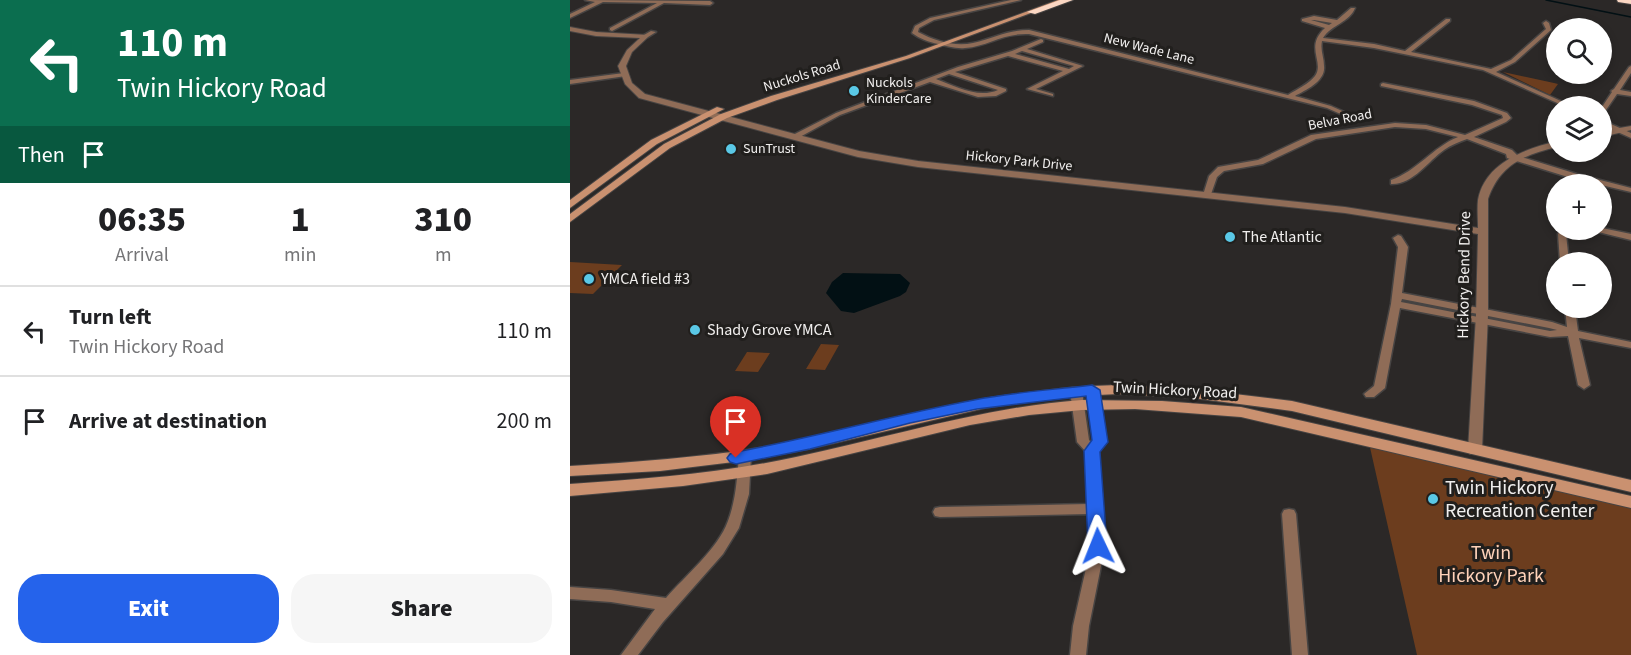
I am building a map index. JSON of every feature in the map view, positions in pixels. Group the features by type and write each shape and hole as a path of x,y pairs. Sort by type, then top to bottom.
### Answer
{"highway":[{"path":"1028,10 1044,0"},
{"path":"1028,10 1069,0"},
{"path":"1621,0 1631,1"}],"main road":[{"name":"Nuckols Road","path":"1028,10 1049,0"},
{"name":"Nuckols Road","path":"570,219 667,146 724,116 939,43 1028,10 1063,0"},
{"name":"Nuckols Road","path":"570,204 646,147 675,130 712,113 764,94 939,43"},
{"name":"Twin Hickory Road","path":"1094,397 1119,403 1193,406 1241,412 1631,502"},
{"name":"Twin Hickory Road","path":"570,471 664,466 746,456 977,404 1094,397 1244,398 1292,406 1631,486"},
{"name":"Twin Hickory Road","path":"570,490 664,483 743,473 1078,399"},
{"path":"1346,435 1371,434 1465,456 1475,453 1475,450"},
{"path":"1475,465 1490,460 1631,491"}],"street":[{"path":"588,0 710,3"},
{"path":"570,16 603,0"},
{"path":"939,43 916,34 915,28 936,18 1018,0"},
{"path":"612,29 664,2"},
{"path":"1290,98 1320,73 1316,49 1320,39 1330,27 1353,9"},
{"path":"1330,27 1304,20 1314,18 1337,22"},
{"path":"1406,52 1448,20"},
{"path":"570,29 597,34 650,34 626,56 622,66 624,75 570,82"},
{"name":"New Wade Lane","path":"939,43 969,47 1007,33 1029,32 1329,107 1347,115"},
{"path":"1492,71 1513,61 1546,32"},
{"path":"1320,39 1406,52 1492,71 1547,96"},
{"path":"795,136 831,117 949,72 1009,54 1041,41"},
{"path":"1022,49 1080,66 1030,89 1051,95"},
{"path":"1009,54 1069,71"},
{"path":"1611,96 1631,68"},
{"path":"932,80 984,96 995,95 1004,90 949,72"},
{"name":"Hickory Park Drive","path":"624,75 633,89 642,96 724,116 858,154 918,164 1345,210 1484,232"},
{"path":"1383,85 1474,103 1505,114 1507,118 1502,123 1462,138 1436,151 1420,169 1394,182"},
{"path":"1614,91 1631,94"},
{"name":"Belva Road","path":"1207,195 1216,172 1260,162 1314,137 1395,124 1426,127 1550,170 1631,190"},
{"path":"1612,127 1631,136"},
{"path":"1612,132 1631,128"},
{"name":"Hickory Bend Drive","path":"1475,450 1482,317 1483,199 1486,189 1499,169 1515,157 1546,147"},
{"path":"1612,233 1631,237"},
{"path":"1370,394 1379,388 1396,299 1403,247 1398,238"},
{"path":"1396,299 1550,334 1573,333 1631,345"},
{"path":"1571,318 1584,386"},
{"path":"1092,451 1100,442 1094,397"},
{"path":"1078,399 1083,442 1092,451 1098,546 1081,626 1078,655"},
{"path":"629,655 668,605 718,550 734,524 742,494 746,456"},
{"path":"940,512 1096,509"},
{"path":"1289,514 1300,655"},
{"path":"570,593 611,596 668,605"}],"green space":[{"path":"1503,72 1546,81 1546,84 1558,84 1550,95"},
{"name":"YMCA field #3","path":"570,262 622,265 593,294 570,293"},
{"path":"821,344 839,345 825,370 806,369"},
{"path":"747,352 770,353 758,372 735,371"},
{"name":"Twin Hickory Park","path":"1369,443 1631,504 1631,655 1417,655"}],"shaded area":[{"path":"843,273 900,274 910,283 906,292 900,296 854,313 841,311 826,293 832,282"}],"waterway":[{"path":"1546,0 1631,17"}],"place":[{"name":"Nuckols KinderCare","path":"854,91"},
{"name":"SunTrust","path":"731,149"},
{"name":"The Atlantic","path":"1230,237"},
{"name":"YMCA field #3","path":"589,279"},
{"name":"Shady Grove YMCA","path":"695,330"},
{"name":"Twin Hickory Recreation Center","path":"1433,499"}],"route":[{"path":"736,458 810,444 910,418 977,404 1092,390 1100,442 1092,451 1098,546"}]}
